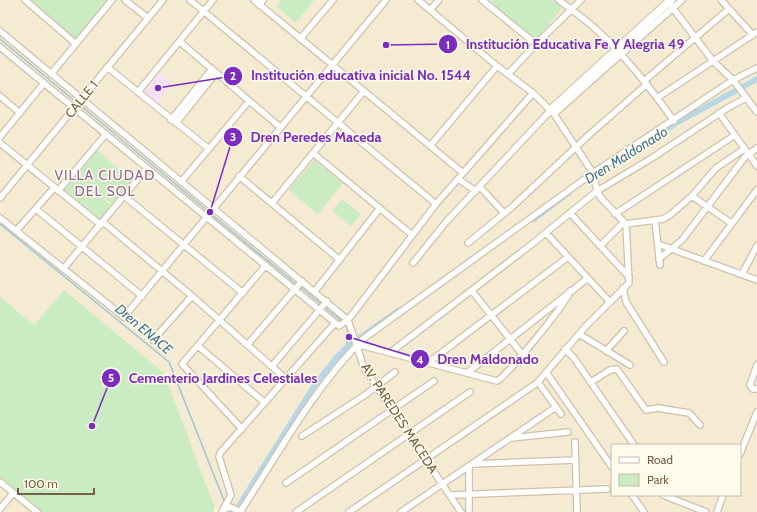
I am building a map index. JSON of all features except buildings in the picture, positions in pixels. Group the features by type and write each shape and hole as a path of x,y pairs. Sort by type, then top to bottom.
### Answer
{"street":[{"path":"25,0 76,44"},
{"path":"52,74 112,0"},
{"path":"125,0 148,18"},
{"name":"CALLE 1","path":"0,198 163,0"},
{"path":"190,0 436,204"},
{"path":"138,92 213,0"},
{"path":"254,0 261,2 300,39 463,173"},
{"path":"300,39 333,0"},
{"path":"0,218 124,317 163,272 206,216 386,0"},
{"path":"349,512 538,382 565,349 609,301 629,283 625,223 606,204 598,191 593,173 553,112 533,93 496,66 418,0"},
{"path":"430,10 439,0"},
{"path":"559,0 600,33 646,83 674,121"},
{"path":"508,74 570,9 581,0"},
{"path":"413,263 446,222 553,112 671,4 682,0"},
{"path":"657,98 755,34 729,9 722,0"},
{"path":"486,1 536,44"},
{"path":"671,4 714,61 733,80 757,112"},
{"path":"468,243 504,213 729,9"},
{"path":"0,32 315,291 348,320"},
{"path":"180,42 280,127"},
{"path":"0,46 319,310 341,326 348,320 436,204 533,93"},
{"path":"430,146 496,66"},
{"path":"108,67 209,150"},
{"path":"222,511 230,507 240,512 321,388 344,359 357,346 593,173 674,121 733,80 757,68"},
{"path":"174,121 214,71"},
{"path":"0,137 44,82"},
{"path":"272,203 364,91"},
{"path":"0,96 20,113"},
{"path":"391,352 472,292 598,191 652,158 719,113 746,98"},
{"path":"181,182 249,101"},
{"path":"719,113 757,166"},
{"path":"16,231 106,134"},
{"path":"615,214 735,135"},
{"path":"0,143 56,189 163,272 248,344 286,379"},
{"path":"600,246 625,223 655,220 670,215 692,196 716,168 746,151 757,148"},
{"path":"655,220 659,262 682,240 708,207 746,151"},
{"path":"313,153 412,234"},
{"path":"64,268 83,247 147,168"},
{"path":"239,176 340,260"},
{"path":"458,179 478,189 504,213"},
{"path":"704,261 757,190"},
{"path":"124,196 244,293"},
{"path":"692,196 731,224"},
{"path":"315,291 380,208"},
{"path":"36,209 142,296"},
{"path":"570,214 629,277"},
{"path":"546,234 609,301"},
{"path":"658,244 757,280"},
{"path":"742,274 757,246"},
{"path":"428,363 568,256"},
{"path":"242,429 182,364 266,266"},
{"path":"467,373 588,278"},
{"path":"248,344 302,281"},
{"path":"623,288 626,302 664,362"},
{"path":"357,346 364,346 391,352 493,380 499,380 570,296 570,291"},
{"path":"472,292 489,315 522,354"},
{"path":"153,340 192,296"},
{"path":"272,366 327,301"},
{"name":"AV. PAREDES MACEDA","path":"348,320 364,368 462,512"},
{"path":"222,511 231,495 219,457 220,453 335,323"},
{"path":"606,351 624,331"},
{"path":"579,334 630,365"},
{"path":"198,346 265,402"},
{"path":"565,349 574,358 633,444"},
{"path":"757,366 750,385 753,389 757,389"},
{"path":"591,382 610,370 617,370 646,410 658,408 689,413 700,425"},
{"path":"302,436 395,372"},
{"path":"546,372 611,465"},
{"path":"286,483 434,381"},
{"path":"538,382 561,414"},
{"path":"296,512 470,392"},
{"path":"402,512 556,407"},
{"path":"741,452 757,412"},
{"path":"509,438 568,432"},
{"path":"575,442 577,512"},
{"path":"470,465 575,460"},
{"path":"469,512 470,465"},
{"path":"0,482 36,512"},
{"path":"450,495 607,489"},
{"path":"0,509 13,493"},
{"path":"633,496 644,512"},
{"path":"717,512 723,496"},
{"path":"669,497 706,512"}],"shaded area":[{"path":"0,0 757,0 757,512 225,512 215,508 164,373 64,290 34,325 0,297"},
{"path":"160,73 172,84 156,103 144,93"},
{"path":"0,479 41,512 0,512"}],"green space":[{"path":"26,0 109,0 76,41"},
{"path":"281,0 314,0 296,23 276,6"},
{"path":"492,0 553,0 562,8 537,39 535,39 492,4"},
{"path":"97,150 133,182 113,205 77,175"},
{"path":"314,160 343,183 318,214 289,190"},
{"path":"75,174 112,206 99,222 63,192 63,189"},
{"path":"342,199 361,214 351,226 332,211"},
{"path":"64,290 164,373 215,508 214,512 41,512 0,479 0,297 34,325"}],"waterway":[{"path":"0,39 208,211"},
{"name":"Dren Maldonado","path":"634,149 680,121 757,79"},
{"name":"Dren Maldonado","path":"534,219 569,193"},
{"path":"211,214 296,284"},
{"name":"Dren ENACE","path":"0,224 169,362 225,503"},
{"path":"299,286 321,304"},
{"path":"324,307 343,322"},
{"name":"Dren Maldonado","path":"235,512 314,386 336,358 348,346 399,310"},
{"name":"Dren Maldonado","path":"345,349 349,337 346,324"}],"place":[{"name":"Institución Educativa Fe Y Alegria 49","path":"386,45"},
{"name":"Institución educativa inicial No. 1544","path":"158,88"},
{"name":"Dren Peredes Maceda","path":"210,212"},
{"name":"Dren Maldonado","path":"349,337"},
{"name":"Cementerio Jardines Celestiales","path":"92,426"}],"district":[{"name":"VILLA CIUDAD DEL SOL","path":"105,184"}]}
